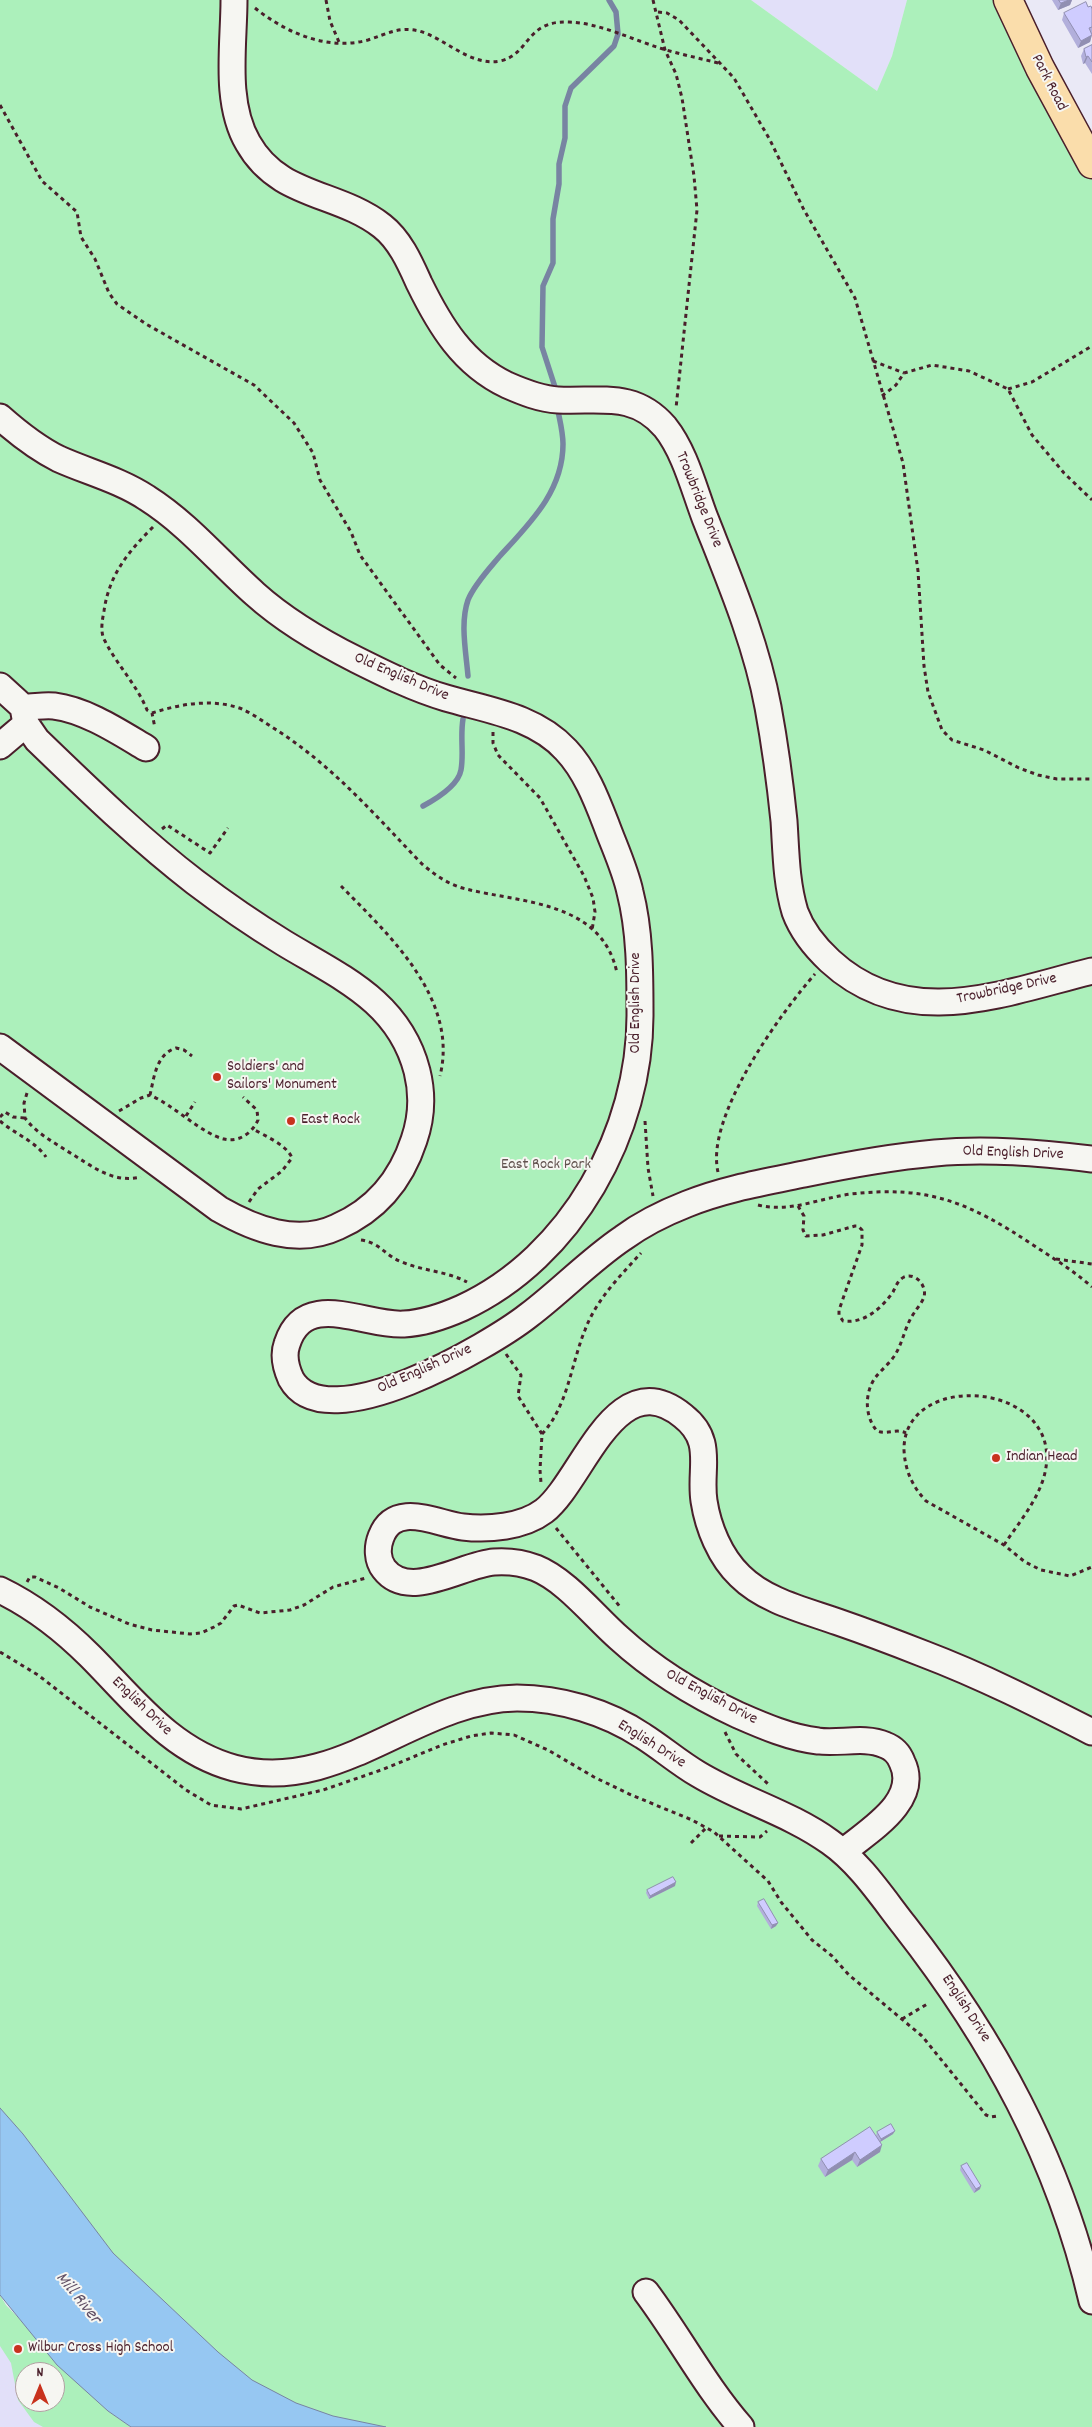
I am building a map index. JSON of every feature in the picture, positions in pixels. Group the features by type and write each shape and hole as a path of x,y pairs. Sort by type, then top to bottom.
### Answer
{"main road":[{"name":"Park Road","path":"1008,0 1044,76 1092,164"}],"street":[{"name":"Trowbridge Drive","path":"242,1 234,99 243,133 263,164 287,183 342,204 383,227 397,242 455,345 485,373 521,391 539,397 557,400 609,399 627,402 642,408 666,429 690,478 726,570 758,665 778,767 787,870 796,912 803,930 829,960 842,971 875,990 920,1003 952,1002 982,997 1092,971"},
{"name":"Old English Drive","path":"0,417 39,448 142,494 167,511 259,598 321,641 385,674 428,692 495,710 530,724 548,734 565,748 582,770 598,803 630,891 640,973 640,1022 637,1069 621,1127 607,1159 578,1208 555,1238 505,1282 463,1308 422,1322 400,1325 381,1324 334,1312 318,1314 303,1320 287,1342 285,1355 288,1371 293,1383 301,1391 312,1397 325,1400 359,1398 408,1382 453,1361 512,1327 547,1300 597,1256 628,1234 662,1215 730,1190 843,1166 938,1152 1014,1152 1092,1159"},
{"path":"0,686 25,716 37,740 82,783 194,881 248,920 336,973 380,1006 404,1034 410,1046 420,1082 422,1096 421,1112 412,1148 406,1163 389,1188 376,1202 347,1222 327,1231 308,1234 269,1232 218,1209 0,1047"},
{"path":"0,746 25,716 55,706 151,740"},
{"path":"385,1570 379,1556 381,1536 385,1528 401,1518 422,1516 453,1526 481,1528 513,1524 531,1518 543,1499 560,1495 578,1470 603,1428 615,1416 636,1405 660,1404 671,1408 690,1423 699,1435 704,1448 704,1498 713,1533 728,1562 740,1576 755,1588 792,1606 888,1640 981,1678 1092,1732"},
{"name":"Old English Drive","path":"385,1570 404,1581 417,1582 431,1580 477,1564 496,1561 513,1562 537,1568 552,1577 645,1660 712,1702 761,1725 791,1735 817,1741 875,1742 886,1745 897,1753 904,1764 906,1780 903,1794 888,1814 843,1852"},
{"name":"English Drive","path":"12,1590 70,1637 161,1729 199,1754 234,1768 273,1774 321,1768 361,1753 443,1714 469,1705 488,1700 542,1700 572,1706 620,1723 710,1782 800,1824 843,1852 939,1970 1006,2074 1034,2131 1063,2204 1092,2301"},
{"path":"646,2292 668,2321 726,2410 741,2427"}],"path":[{"path":"326,0 330,22 339,42"},
{"path":"653,0 658,12 665,50 682,98 694,176 697,210 678,394 674,415 666,429"},
{"path":"242,1 293,33 339,42 366,40 394,30 407,29 436,37 470,56 485,61 499,62 510,58 534,32 545,24 571,22 598,28 665,50 723,65"},
{"path":"658,12 667,13 679,20 723,65 746,96 804,210 849,284 855,298 903,463 918,571 924,666 928,692 942,730 952,740 984,750 1019,768 1038,775 1057,779 1092,779"},
{"path":"0,105 42,181 73,206 77,212 79,232 105,278 112,298 131,315 254,385 294,423 313,453 320,480 351,532 360,555 440,665 464,682"},
{"path":"1008,389 1032,382 1092,346"},
{"path":"873,361 904,373 932,365 952,366 969,371 1008,389 1032,435 1064,473 1092,500"},
{"path":"882,396 896,385 904,373"},
{"path":"167,511 123,560 113,577 105,600 102,623 104,639 147,710 152,713 190,703 220,704 242,709 287,737 335,773 413,855 437,876 466,889 545,904 583,922 601,937 612,954 618,980"},
{"path":"495,710 493,743 498,755 540,798 584,876 595,912 592,930"},
{"path":"151,740 152,713"},
{"path":"165,826 167,825 210,853 228,828"},
{"path":"341,886 411,965 422,980 440,1021 444,1050 440,1075 432,1089 422,1096"},
{"path":"829,960 785,1009 727,1112 718,1138 716,1154 730,1190 740,1199 750,1203 783,1209 829,1197 867,1192 935,1196 982,1212 1055,1259 1092,1287"},
{"path":"150,1096 155,1072 166,1054 176,1048 184,1050 192,1056"},
{"path":"25,1118 26,1097 37,1075"},
{"path":"105,1126 121,1110 141,1098 150,1096 224,1140 241,1138 253,1129 258,1115 257,1110 243,1097"},
{"path":"186,1116 195,1102"},
{"path":"0,1116 5,1112 13,1117 25,1118 39,1133 90,1167 128,1180 148,1175"},
{"path":"645,1118 650,1185 662,1215"},
{"path":"0,1121 36,1145 46,1157"},
{"path":"253,1129 283,1147 290,1153 292,1158 282,1171 258,1189"},
{"path":"798,1206 804,1216 803,1230 806,1236 823,1235 855,1226 862,1230 862,1245 843,1296 840,1319 854,1320 877,1311 899,1281 905,1277 911,1276 918,1279 924,1286 924,1299 910,1321 895,1354 874,1380 868,1396 868,1416 877,1432 900,1430 906,1433"},
{"path":"366,1241 382,1247 401,1262 456,1276 471,1285"},
{"path":"625,1614 610,1592 561,1536 543,1499 540,1470 542,1434 561,1402 580,1343 593,1311 647,1247"},
{"path":"1055,1259 1092,1264"},
{"path":"500,1346 521,1375 517,1389 518,1396 542,1434"},
{"path":"1004,1546 1038,1492 1043,1479 1046,1464 1044,1445 1031,1418 1022,1408 1005,1401 970,1396 933,1403 916,1416 906,1433 904,1456 911,1481 917,1491 926,1500 1004,1546 1025,1562 1055,1574 1070,1576 1092,1567"},
{"path":"12,1590 30,1577 35,1577 59,1588 90,1607 129,1624 152,1630 190,1634 214,1628 221,1623 234,1606 238,1605 260,1613 290,1610 333,1587 385,1570"},
{"path":"723,1728 736,1754 754,1772"},
{"path":"770,1824 764,1836 760,1837 718,1836 768,1881 780,1902 812,1940 832,1956 849,1975 922,2036 986,2115 996,2116"},
{"path":"691,1842 707,1827"},
{"path":"902,2019 930,2003"}],"shaded area":[{"path":"751,0 907,0 892,56 877,91"},
{"name":"Wilbur Cross High School","path":"0,2311 52,2362 15,2362 15,2412 65,2412 65,2374 119,2427 0,2427"}],"green space":[{"name":"East Rock Park","path":"0,0 751,0 877,91 892,56 907,0 993,0 1092,173 1092,2427 339,2427 242,2398 0,2159"},
{"path":"0,2295 6,2305 61,2362 15,2362 15,2384 11,2363 0,2346"},
{"path":"65,2366 108,2411 131,2427 43,2427 34,2422 27,2412 65,2412"}],"water":[{"name":"Mill River","path":"0,2108 23,2134 113,2253 218,2352 252,2380 296,2403 333,2416 386,2427 131,2427 108,2411 65,2372 65,2362 55,2362 0,2295"}],"building":[{"path":"1086,2 1088,7 1091,6 1092,9 1092,27 1089,28 1092,35 1081,41 1064,13"},
{"path":"1092,45 1092,62 1088,56 1086,57 1084,49"},
{"path":"673,1877 676,1882 650,1896 647,1890"},
{"path":"764,1899 778,1923 772,1925 758,1902"},
{"path":"891,2124 895,2131 881,2139 877,2132"},
{"path":"870,2127 882,2145 860,2160 855,2152 828,2170 821,2159"},
{"path":"967,2163 981,2186 976,2189 961,2166"}],"waterway":[{"path":"555,387 542,347 543,286 553,263 553,219 559,184 559,164 565,138 565,106 571,88 614,46 618,34 616,12 609,0"},
{"path":"468,676 464,628 468,600 482,577 522,532 551,492 557,477 563,444 558,411"},
{"path":"423,806 451,787 459,776 462,764 463,719"}],"place":[{"name":"Soldiers' and Sailors' Monument","path":"217,1077"},
{"name":"East Rock","path":"291,1121"},
{"name":"Indian Head","path":"996,1458"},
{"name":"Wilbur Cross High School","path":"18,2349"}]}
